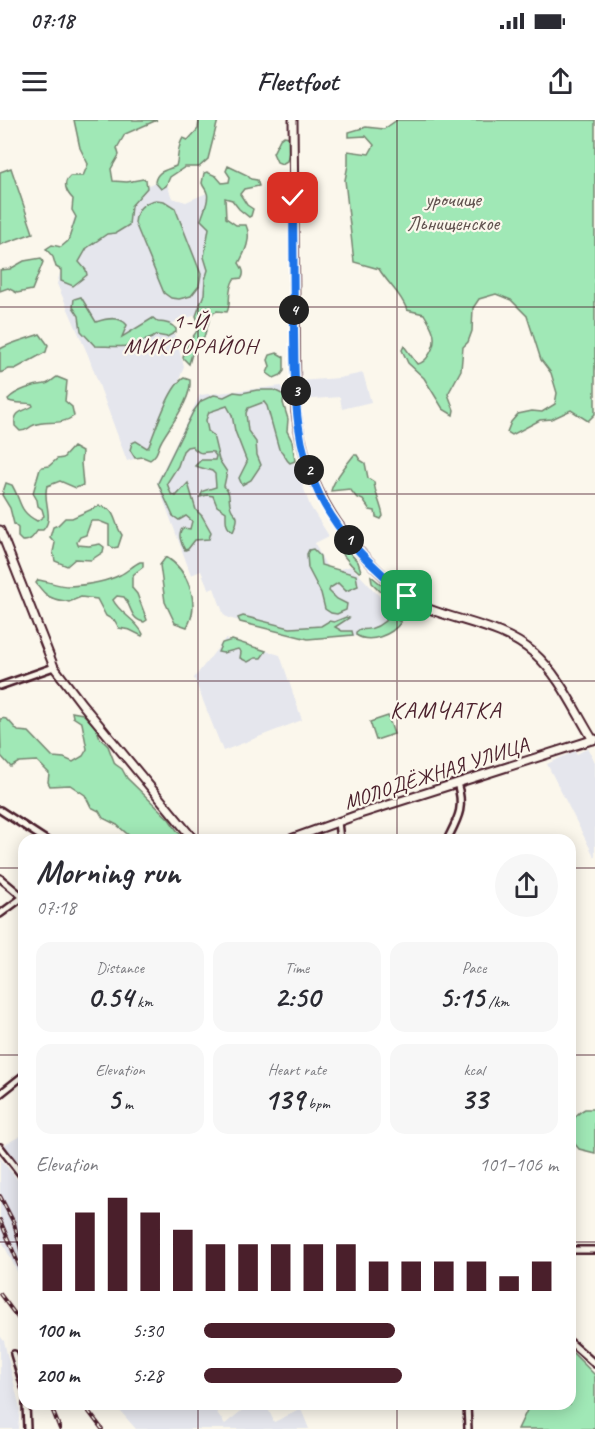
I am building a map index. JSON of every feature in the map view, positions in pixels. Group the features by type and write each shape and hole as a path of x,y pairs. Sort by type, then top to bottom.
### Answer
{"street":[{"path":"293,120 296,412 305,459 320,497 359,552 407,596 428,609 495,630 520,642 534,653 553,674 594,741"},
{"path":"0,530 54,667 189,834"},
{"path":"0,686 54,667"},
{"name":"МОЛОДЁЖНАЯ УЛИЦА","path":"305,834 457,783 594,741"},
{"path":"450,834 457,821 462,799 457,783"},
{"path":"0,810 37,834"},
{"path":"338,822 339,834"},
{"path":"0,878 18,892"},
{"path":"0,914 18,901"},
{"path":"0,1094 18,1080"},
{"path":"0,1147 18,1170"},
{"path":"576,1250 595,1250"},
{"path":"576,1348 595,1365"},
{"path":"14,1354 18,1367"},
{"path":"26,1410 27,1429"},
{"path":"467,1410 468,1429"}],"shaded area":[{"path":"165,179 172,198 186,202 209,192 220,306 171,324 184,366 154,453 127,461 88,355 57,284 76,211"},
{"path":"363,373 371,402 342,409 340,397 300,400 299,381 339,378"},
{"path":"282,386 287,439 310,506 329,536 315,543 329,572 351,566 400,618 376,635 306,638 228,618 224,615 214,588 209,590 201,571 191,575 157,482 200,395"},
{"path":"225,639 280,655 302,720 223,751 194,678"},
{"path":"588,748 595,762 595,858 547,764 575,751 577,754"},
{"path":"18,1137 18,1160 16,1161 4,1145"},
{"path":"0,1158 18,1180 18,1273 0,1237"},
{"path":"0,1336 4,1341 18,1400 18,1410 20,1410 18,1429 0,1429"},
{"path":"119,1410 215,1410 225,1424 242,1410 269,1410 274,1422 301,1410 309,1429 136,1429"}],"green space":[{"path":"74,120 157,120 125,134 117,148 119,155 111,169 113,181 127,182 143,179 146,180 147,188 131,206 129,225 116,233 107,234 87,248 79,262 87,275 73,286 61,281 61,270 56,267 53,257 46,249 52,245 61,247 68,241 76,217 72,210 73,199 67,190 66,182 70,176 83,176 88,164 80,148"},
{"path":"199,120 218,120 208,159 199,167 185,167 170,177 166,186 161,189 155,182 156,178 163,171 176,166 181,141 183,138 188,140 198,129"},
{"name":"урочище Льнищенское","path":"397,120 595,120 595,414 588,421 571,410 552,419 540,420 512,435 507,432 511,422 518,414 532,411 542,412 555,404 557,393 551,373 541,360 527,316 511,300 496,294 479,299 473,308 472,331 468,342 463,347 461,370 448,394 454,410 453,415 443,409 424,378 408,363 402,350 404,346 417,364 421,363 432,350 433,331 424,314 407,310 379,269 354,262 345,180 348,151 369,154 374,145 366,136 349,137 349,132 366,127 384,129"},
{"path":"284,136 289,137 290,147 287,161 282,164 277,162 273,153"},
{"path":"228,166 257,180 259,186 244,189 240,194 247,205 253,209 249,217 232,200 225,198 226,218 236,225 246,225 248,230 247,245 239,263 243,276 234,279 227,312 217,311 211,314 204,337 194,347 189,364 183,358 184,353 200,326 196,316 204,294 208,270 204,257 209,228 201,220 208,196 202,183 204,173 207,172 216,176 222,183 229,182 230,177 226,171"},
{"path":"11,168 33,233 0,245 0,172"},
{"path":"286,179 286,194 280,201 269,195 268,190"},
{"path":"156,200 164,201 175,208 201,274 199,286 191,296 179,299 171,298 164,293 135,223 141,207"},
{"path":"41,258 43,262 32,290 17,293 8,288 0,291 0,270 10,269 24,261"},
{"path":"81,297 96,322 113,319 124,322 127,325 122,337 153,318 172,326 176,332 167,337 156,335 135,345 95,346 81,331 79,316 73,307 74,299"},
{"path":"40,334 48,345 46,352 15,369 0,373 0,349"},
{"path":"277,353 284,357 284,371 274,378 267,373 270,366 268,360 270,355"},
{"path":"57,377 67,381 65,401 72,407 74,416 64,421 34,425 20,431 15,426 17,414 33,406 29,403 12,402 8,399 21,391 46,384"},
{"path":"184,378 190,380 188,395 153,458 150,460 143,457 135,458 130,450 132,443 136,441 147,448 149,446 173,389"},
{"path":"274,390 284,395 283,403 288,419 287,431 292,441 295,461 290,463 279,449 264,402 248,408 246,413 248,431 256,442 261,465 251,480 242,485 239,478 247,462 235,431 232,415 227,406 209,412 206,420 208,431 213,435 219,460 227,472 224,486 237,520 233,532 227,526 226,512 217,506 213,496 200,497 203,491 216,487 215,474 195,466 201,460 215,460 216,456 213,452 200,453 192,446 187,447 167,483 171,494 176,496 188,483 196,510 211,532 209,539 195,540 185,550 180,533 183,528 190,529 192,521 186,516 179,520 173,516 158,483 193,412 201,401 214,395 224,397 234,392"},
{"path":"73,447 82,452 83,485 76,488 60,481 47,486 48,520 46,525 30,539 22,541 18,537 18,528 14,524 10,508 2,495 6,483 12,485 26,514 37,521 44,516 33,493 40,469 63,458"},
{"path":"354,455 365,463 368,478 374,482 383,516 381,519 376,517 375,511 370,510 363,500 356,497 350,489 331,491 337,477"},
{"path":"99,506 105,507 114,516 122,535 118,547 113,548 109,545 109,525 91,521 86,535 80,537 77,542 78,545 100,544 104,547 103,552 91,560 75,559 67,566 55,561 53,552 55,543 50,537 53,527 65,518 72,518"},
{"path":"335,537 358,562 361,571 355,569 344,556"},
{"path":"313,549 320,556 321,565 356,575 358,586 346,591 338,583 329,591 337,599 347,604 346,610 337,614 325,609 321,593 308,568 307,554"},
{"path":"166,557 181,570 190,588 193,608 187,627 175,623 165,602 160,565"},
{"path":"143,562 143,567 132,577 132,588 137,594 147,620 144,622 136,618 124,597 117,596 113,600 140,629 142,636 119,628 115,621 106,616 97,599 81,597 69,602 57,600 46,595 36,583 38,580 67,586 96,583 120,575"},
{"path":"371,576 396,599 404,615 372,583"},
{"path":"243,616 290,628 321,626 329,621 334,622 346,617 349,618 335,627 342,631 352,631 353,635 308,639 240,622 238,618"},
{"path":"390,616 401,622 392,631 380,637 368,639 356,635 360,629 376,627"},
{"path":"232,640 266,651 261,658 248,662 240,658 241,652 238,649 218,652 222,643"},
{"path":"72,712 83,714 96,727 100,738 108,746 115,764 169,819 180,834 127,834 117,825 103,818 99,811 91,807 85,795 70,785 50,786 49,773 37,761 19,762 11,767 1,756 0,719 3,718 18,731 29,732 53,757 73,762 83,756 87,749 82,723 73,717"},
{"path":"388,716 394,734 376,740 370,722"},
{"path":"585,1109 595,1109 595,1153 579,1149 576,1145 576,1117"},
{"path":"576,1356 595,1375 595,1429 518,1429 527,1410 576,1410"}],"railway":[{"path":"0,1196 14,1223 18,1238"},
{"path":"0,1220 18,1263"},
{"path":"0,1294 18,1318"},
{"path":"52,1410 60,1429"},
{"path":"88,1410 102,1429"}],"district":[{"name":"1-Й МИКРОРАЙОН","path":"191,332"},
{"name":"КАМЧАТКА","path":"446,710"}],"route":[{"path":"293,198 296,412 304,457 320,497 343,532 375,568 407,596"}]}
